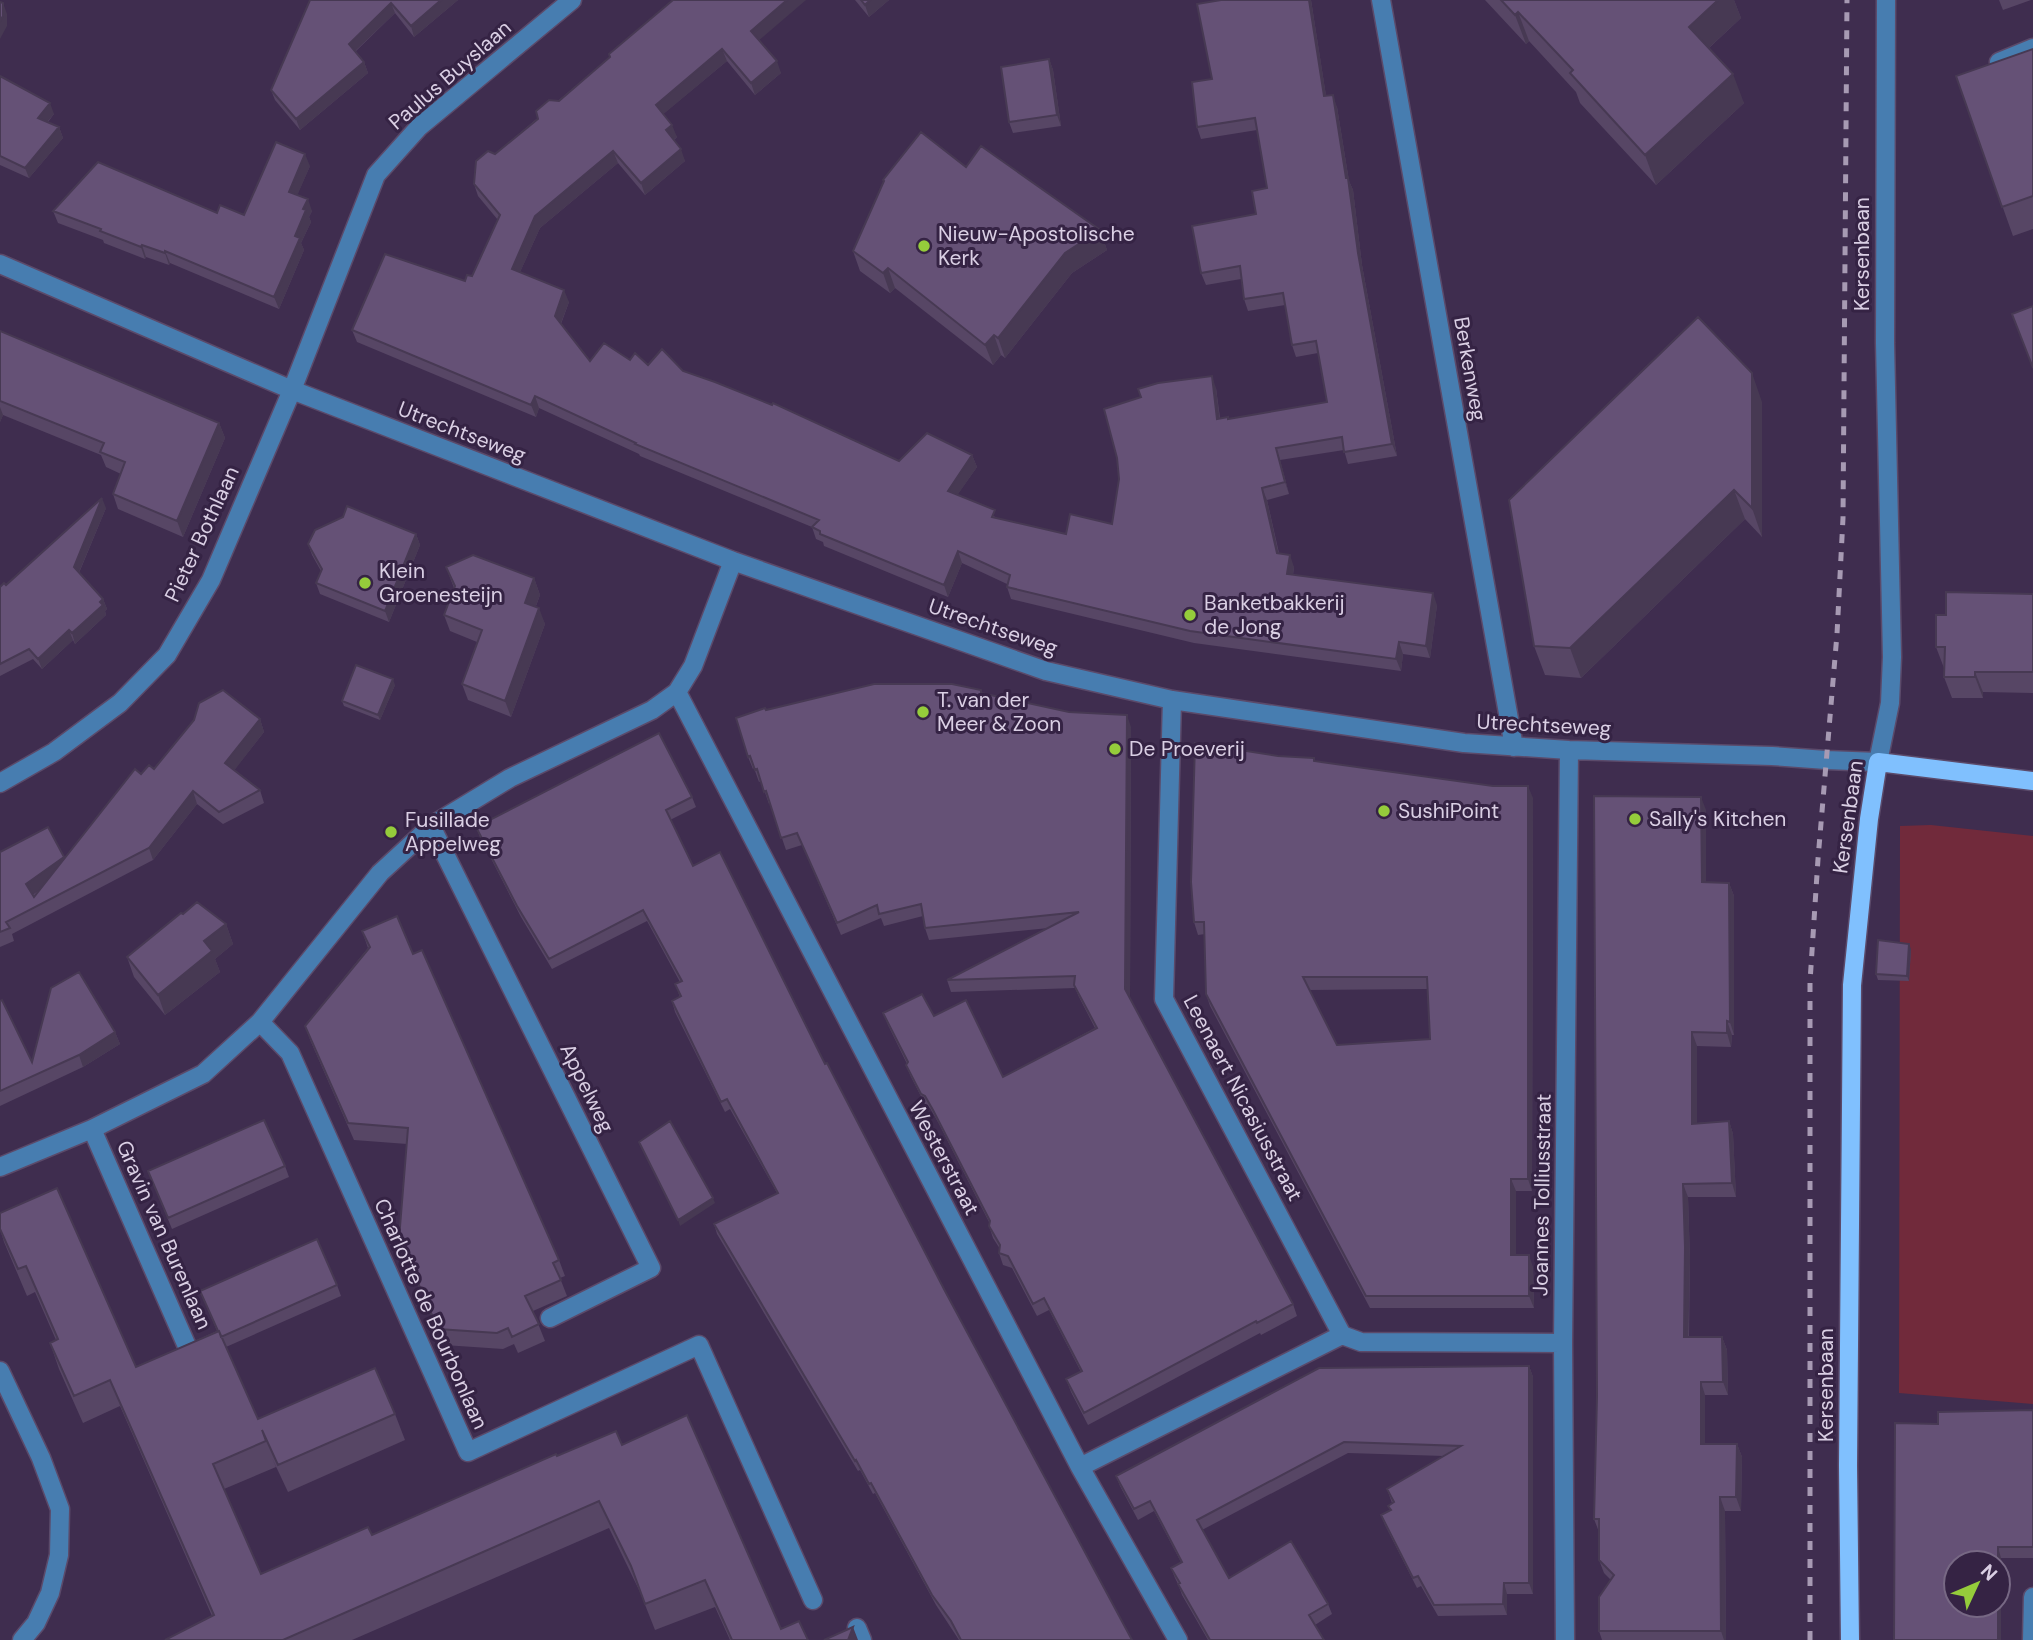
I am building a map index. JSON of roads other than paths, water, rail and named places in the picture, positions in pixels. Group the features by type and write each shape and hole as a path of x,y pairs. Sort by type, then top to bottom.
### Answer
{"main road":[{"name":"Utrechtseweg","path":"1878,762 2033,781"},
{"name":"Kersenbaan","path":"1850,1640 1848,1466 1852,985 1869,819 1878,762"}],"street":[{"name":"Paulus Buyslaan","path":"292,390 376,175 419,127 572,0"},
{"name":"Berkenweg","path":"1381,0 1514,747"},
{"name":"Kersenbaan","path":"1878,762 1890,703 1892,657 1885,343 1886,0"},
{"path":"1999,62 2033,48"},
{"name":"Utrechtseweg","path":"0,264 292,390 733,562 1046,670 1172,699 1464,743 1569,750 1759,755 1878,762"},
{"name":"Pieter Bothlaan","path":"0,783 54,752 120,703 167,654 211,580 292,390"},
{"path":"0,1167 92,1129 203,1074 260,1022 380,873 431,826 510,778 652,710 677,692 693,666 733,562"},
{"name":"Westerstraat","path":"677,692 1080,1467 1178,1640"},
{"name":"Leenaert Nicasiusstraat","path":"1172,699 1164,999 1342,1335"},
{"name":"Joannes Tolliusstraat","path":"1566,1640 1563,1343 1569,750"},
{"name":"Appelweg","path":"431,826 652,1268 550,1318"},
{"name":"Charlotte de Bourbonlaan","path":"260,1022 290,1053 468,1452 699,1345 813,1600"},
{"name":"Gravin van Burenlaan","path":"92,1129 193,1360"},
{"path":"1080,1467 1342,1335 1361,1342 1563,1343"},
{"path":"0,1371 41,1458 60,1509 59,1555 50,1593 36,1623 22,1640"},
{"path":"2032,1640 2033,1597"}],"railway":[{"path":"1810,1640 1810,982 1837,634 1843,518 1847,0"}],"place":[{"name":"Nieuw-Apostolische Kerk","path":"924,246"},
{"name":"Klein Groenesteijn","path":"365,583"},
{"name":"Banketbakkerij de Jong","path":"1190,615"},
{"name":"T. van der Meer & Zoon","path":"923,712"},
{"name":"De Proeverij","path":"1115,749"},
{"name":"SushiPoint","path":"1384,811"},
{"name":"Sally's Kitchen","path":"1635,819"},
{"name":"Fusillade Appelweg","path":"391,832"}]}
